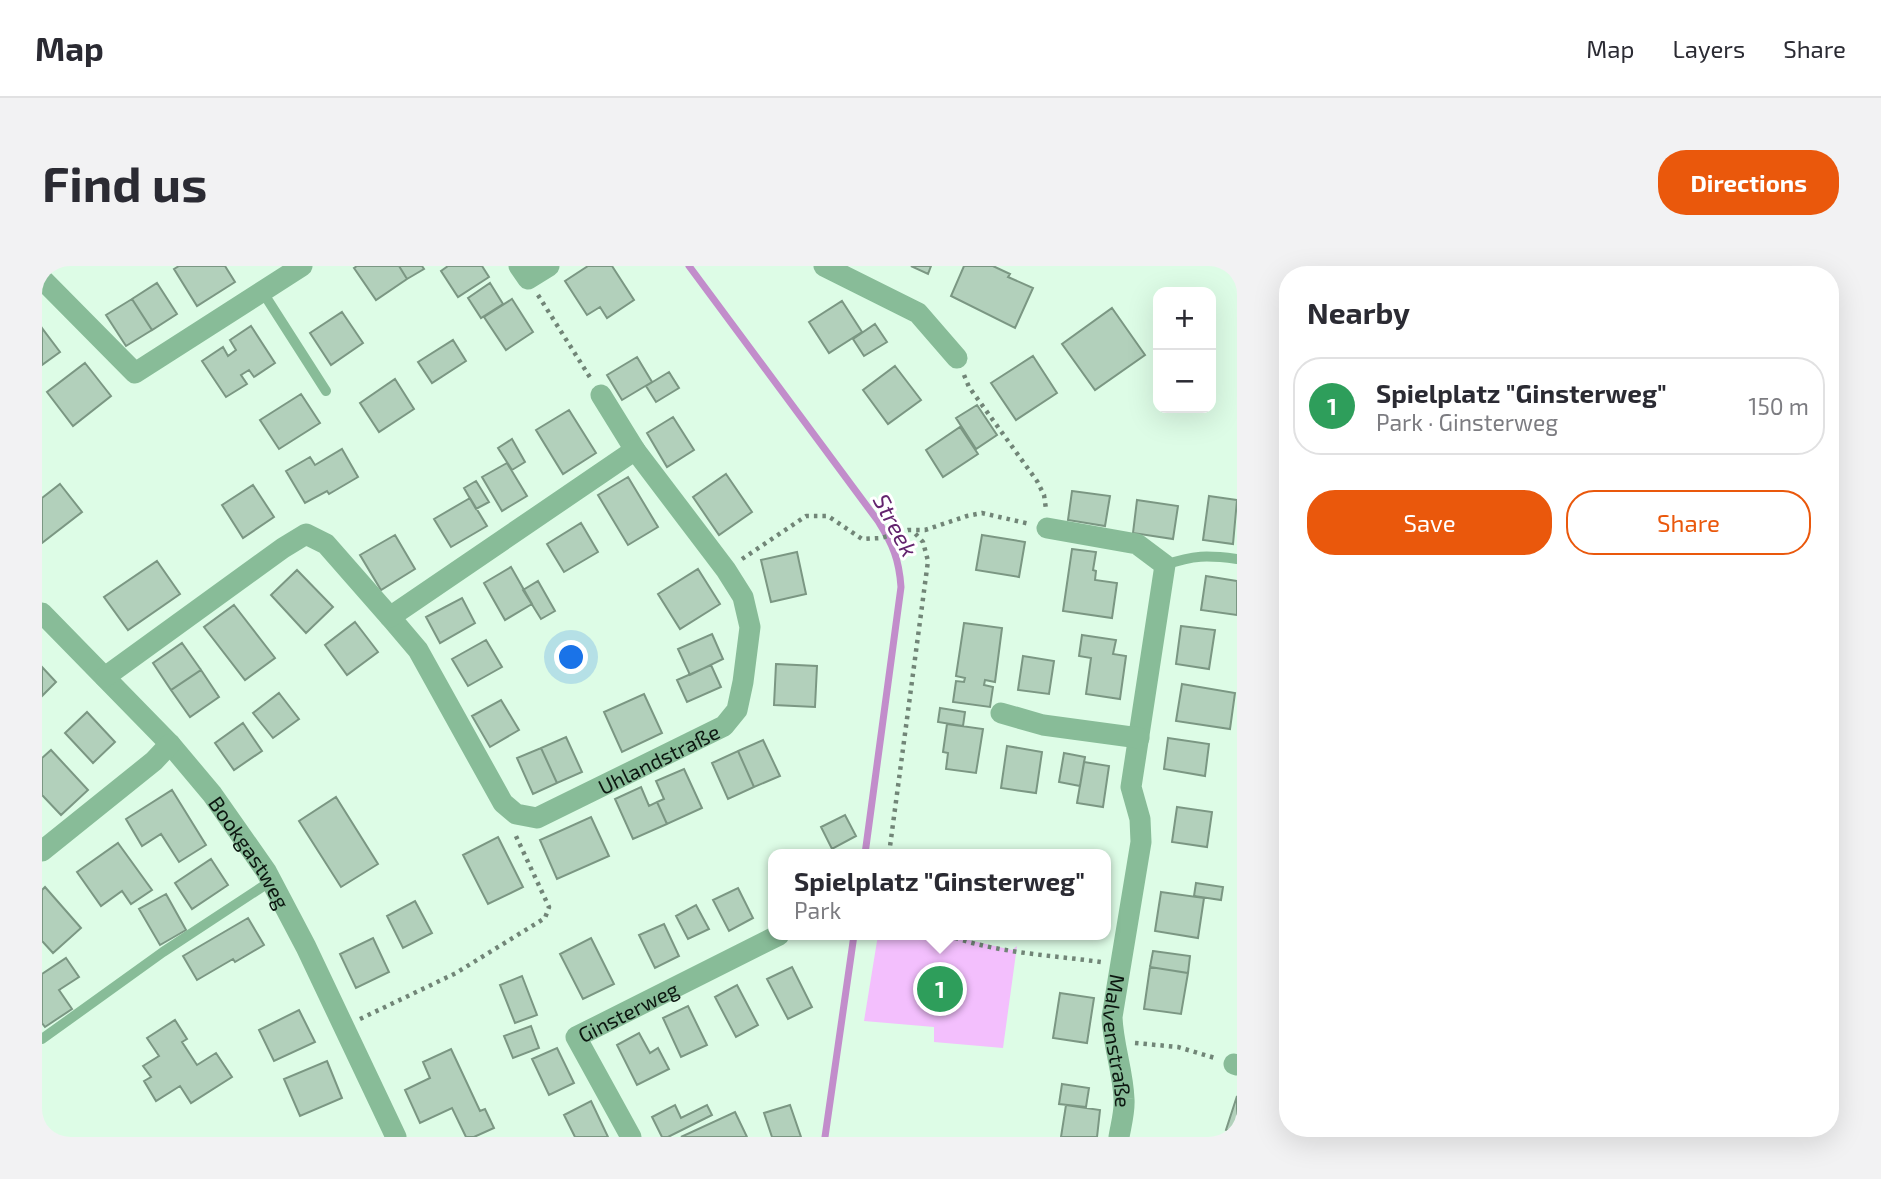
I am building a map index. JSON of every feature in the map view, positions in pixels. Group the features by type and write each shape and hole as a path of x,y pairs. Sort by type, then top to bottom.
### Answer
{"street":[{"path":"42,279 135,373 302,266"},
{"path":"524,273 549,266"},
{"path":"824,266 918,313 957,358"},
{"name":"Uhlandstraße","path":"516,814 537,818 724,726 737,710 750,627 743,597 726,570 635,450 601,395"},
{"path":"390,617 635,450"},
{"path":"1047,528 1137,544 1165,565"},
{"path":"105,677 306,534 326,544 418,649 503,803 516,814"},
{"name":"Malvenstraße","path":"1119,1137 1125,1102 1113,1041 1112,1017 1141,842 1140,819 1130,788 1165,565"},
{"name":"Bookgastweg","path":"42,612 170,744 212,794 271,881 396,1137"},
{"path":"1002,713 1043,725 1139,738"},
{"path":"42,851 154,761 170,744"},
{"name":"Ginsterweg","path":"631,1137 576,1037 769,940"}],"lane":[{"path":"262,291 326,391"},
{"path":"1165,565 1195,556 1237,559"},
{"path":"42,1039 163,952 271,881"}],"path":[{"path":"524,273 601,395"},
{"path":"726,570 806,516 828,516 862,539 925,530 982,513 1047,528 1045,495 969,387 957,358"},
{"path":"890,849 928,561 923,542 912,530"},
{"path":"344,1027 456,972 545,918 549,907 511,826 516,814"},
{"path":"960,940 1013,950 1122,964"},
{"path":"1113,1041 1178,1047 1236,1064"}],"shaded area":[{"path":"877,940 969,940 1012,950 1017,946 1003,1048 934,1042 934,1027 864,1021"}],"building":[{"path":"179,266 225,266 235,282 197,306 174,269"},
{"path":"399,266 407,279 376,300 354,268"},
{"path":"399,266 422,266 424,269 407,279"},
{"path":"448,266 482,266 489,277 458,297 441,271"},
{"path":"588,266 612,266 634,300 607,318 600,307 587,315 565,281"},
{"path":"911,266 931,266 928,274"},
{"path":"964,266 993,266 1010,274 1008,277 1033,288 1015,328 951,296"},
{"path":"157,283 177,314 152,330 132,299"},
{"path":"490,283 503,304 481,318 468,298"},
{"path":"132,299 152,330 126,346 106,315"},
{"path":"512,299 533,332 506,350 484,317"},
{"path":"842,301 862,332 829,353 809,322"},
{"path":"1112,308 1145,355 1095,390 1062,344"},
{"path":"342,312 363,343 331,365 310,333"},
{"path":"875,324 887,342 864,356 853,339"},
{"path":"251,326 275,363 254,377 249,370 241,375 247,384 226,397 202,361 223,347 228,356 236,350 230,340"},
{"path":"42,328 60,352 42,365"},
{"path":"453,340 466,361 432,383 418,362"},
{"path":"1033,356 1057,393 1016,420 991,383"},
{"path":"637,357 652,382 622,400 607,375"},
{"path":"85,363 111,396 73,426 47,392"},
{"path":"895,366 921,400 888,424 863,390"},
{"path":"669,372 679,388 656,402 646,386"},
{"path":"395,379 414,409 379,432 360,403"},
{"path":"301,394 320,423 279,449 260,420"},
{"path":"977,405 997,435 976,449 956,418"},
{"path":"569,410 596,453 563,474 536,430"},
{"path":"673,417 694,450 667,467 647,433"},
{"path":"960,427 978,454 943,477 926,450"},
{"path":"512,439 525,462 512,470 498,448"},
{"path":"342,449 358,477 329,494 327,491 305,503 286,471 310,457 315,465"},
{"path":"507,463 527,496 502,511 482,477"},
{"path":"726,474 752,512 719,535 693,497"},
{"path":"628,477 658,527 628,545 598,495"},
{"path":"476,481 489,502 476,509 464,488"},
{"path":"60,484 82,512 42,543 42,498"},
{"path":"253,485 274,517 243,538 222,505"},
{"path":"1072,491 1110,496 1105,526 1068,520"},
{"path":"1209,496 1237,500 1233,544 1203,540"},
{"path":"470,498 487,526 451,547 434,519"},
{"path":"1137,500 1178,506 1173,539 1133,533"},
{"path":"581,523 598,552 564,572 547,544"},
{"path":"395,535 415,569 381,590 360,555"},
{"path":"982,535 1025,542 1019,577 976,570"},
{"path":"1072,549 1096,552 1093,570 1096,571 1095,580 1117,583 1112,618 1063,611"},
{"path":"797,552 806,594 771,602 761,560"},
{"path":"157,561 180,594 128,630 104,597"},
{"path":"511,567 532,604 505,620 484,583"},
{"path":"698,569 720,604 680,629 658,594"},
{"path":"297,570 333,607 306,633 271,595"},
{"path":"1206,576 1237,581 1237,615 1201,610"},
{"path":"538,581 555,611 541,619 523,590"},
{"path":"462,598 475,623 440,643 426,617"},
{"path":"234,605 275,658 245,680 204,627"},
{"path":"355,622 378,652 347,675 325,645"},
{"path":"964,623 1002,628 995,682 985,680 984,685 993,687 990,707 953,702 956,681 964,682 965,678 956,676"},
{"path":"1181,626 1215,630 1209,669 1176,664"},
{"path":"712,634 723,659 690,675 678,649"},
{"path":"1082,635 1116,640 1113,654 1126,656 1120,699 1086,694 1091,658 1079,656"},
{"path":"486,640 502,667 468,686 452,659"},
{"path":"182,643 201,670 171,690 153,663"},
{"path":"1023,656 1054,661 1049,694 1018,690"},
{"path":"776,664 817,666 815,707 774,705"},
{"path":"711,665 721,687 687,702 677,680"},
{"path":"42,667 56,682 42,696"},
{"path":"201,670 219,697 190,717 171,690"},
{"path":"1182,684 1235,693 1230,729 1176,721"},
{"path":"279,693 299,719 273,738 253,713"},
{"path":"644,694 662,733 622,752 604,712"},
{"path":"501,700 519,730 490,747 472,716"},
{"path":"940,708 965,712 963,726 938,722"},
{"path":"87,712 115,742 93,763 65,733"},
{"path":"243,723 262,751 234,770 215,743"},
{"path":"947,724 983,729 976,773 946,769 948,753 943,752"},
{"path":"566,737 582,772 557,783 541,748"},
{"path":"1168,738 1209,744 1205,776 1164,769"},
{"path":"763,740 780,776 754,787 738,751"},
{"path":"1007,746 1042,752 1036,793 1001,788"},
{"path":"541,748 557,783 533,794 517,758"},
{"path":"51,750 88,790 61,815 42,795 42,758"},
{"path":"738,751 754,787 728,799 712,763"},
{"path":"1064,753 1085,757 1080,786 1059,782"},
{"path":"1084,762 1109,766 1103,807 1077,803"},
{"path":"684,769 702,808 667,824 657,802 664,799 656,781"},
{"path":"641,787 649,806 657,802 667,824 633,839 615,799"},
{"path":"172,790 206,845 179,862 161,834 142,846 126,819"},
{"path":"336,797 378,864 341,887 299,821"},
{"path":"1177,807 1212,812 1207,847 1172,842"},
{"path":"845,815 856,836 832,849 821,827"},
{"path":"591,817 609,856 557,879 540,840"},
{"path":"498,837 523,887 488,904 463,855"},
{"path":"118,843 152,890 131,904 122,891 101,906 77,872"},
{"path":"211,859 228,885 192,909 175,883"},
{"path":"1196,883 1223,887 1221,900 1194,896"},
{"path":"45,887 81,928 53,953 42,941 42,890"},
{"path":"738,888 753,918 729,931 713,900"},
{"path":"1161,892 1204,898 1198,938 1155,931"},
{"path":"166,894 186,930 160,945 139,909"},
{"path":"415,901 432,933 403,948 387,916"},
{"path":"696,905 709,929 688,939 676,916"},
{"path":"248,918 264,945 197,980 183,956"},
{"path":"664,924 679,956 655,968 639,935"},
{"path":"373,938 389,972 356,988 340,954"},
{"path":"591,938 614,984 583,999 560,954"},
{"path":"1153,951 1190,956 1188,973 1150,967"},
{"path":"66,958 79,977 59,990 72,1009 45,1027 42,1023 42,974"},
{"path":"792,967 812,1007 788,1019 767,979"},
{"path":"1150,967 1188,973 1181,1014 1144,1009"},
{"path":"522,976 537,1015 515,1023 500,985"},
{"path":"737,985 758,1025 736,1037 715,997"},
{"path":"1060,993 1094,998 1087,1043 1053,1038"},
{"path":"688,1006 707,1045 681,1057 663,1018"},
{"path":"299,1010 315,1042 274,1061 259,1030"},
{"path":"175,1020 187,1039 182,1042 197,1065 216,1053 232,1077 191,1103 180,1086 156,1101 144,1081 151,1077 143,1066 159,1056 147,1038"},
{"path":"531,1026 539,1048 513,1058 504,1036"},
{"path":"639,1033 650,1053 658,1048 669,1069 637,1085 617,1045"},
{"path":"557,1048 574,1083 549,1095 532,1059"},
{"path":"451,1049 480,1111 485,1109 494,1128 474,1137 466,1137 452,1108 420,1123 405,1090 430,1078 423,1062"},
{"path":"327,1061 342,1098 300,1116 284,1079"},
{"path":"1062,1084 1089,1088 1086,1107 1059,1104"},
{"path":"1237,1096 1237,1134 1226,1130"},
{"path":"591,1101 608,1137 575,1137 564,1115"},
{"path":"675,1105 681,1118 707,1105 712,1115 668,1137 662,1137 652,1117"},
{"path":"790,1105 801,1137 772,1137 764,1113"},
{"path":"1066,1105 1100,1110 1097,1137 1061,1137"},
{"path":"735,1112 747,1137 681,1137"}],"waterway":[{"name":"Streek","path":"689,266 878,521 897,560 901,587 866,849"},
{"name":"Streek","path":"825,1137 853,940"}],"place":[{"name":"Spielplatz \"Ginsterweg\"","path":"940,989"}]}
